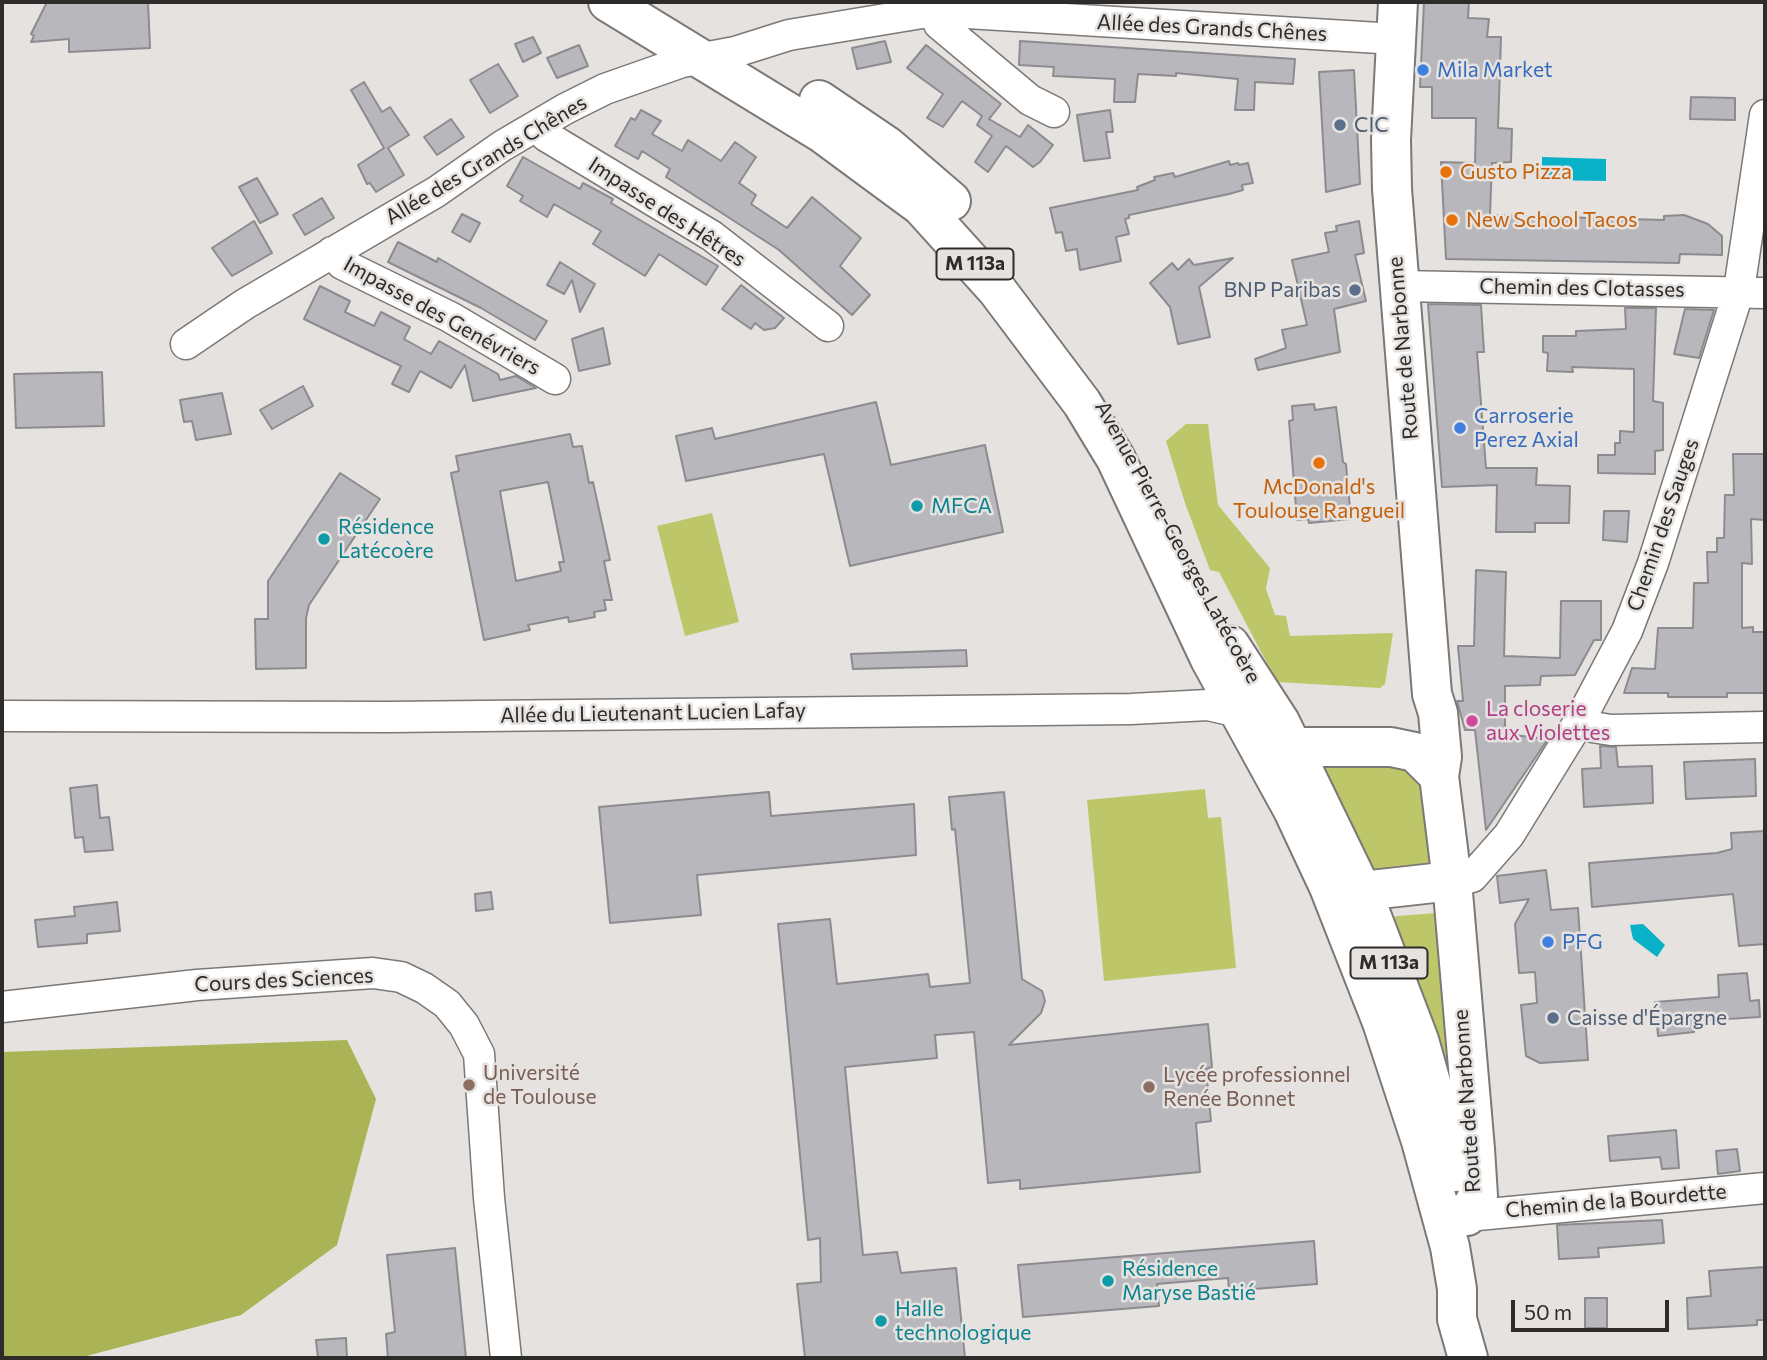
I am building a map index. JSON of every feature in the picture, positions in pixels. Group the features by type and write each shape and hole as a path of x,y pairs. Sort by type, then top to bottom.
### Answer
{"main road":[{"name":"Avenue Pierre-Georges Latécoère","path":"608,2 719,55 789,80 887,146 949,199 1036,305 1111,413 1169,521 1235,656 1280,722 1282,759"},
{"name":"Avenue Pierre-Georges Latécoère","path":"647,2 920,206 998,290 1082,402 1116,459 1210,659 1239,712 1282,759 1419,1040 1451,1207"},
{"name":"Route de Narbonne","path":"1398,2 1391,139 1398,286 1432,694 1438,713 1442,757 1439,776 1452,881 1478,1196 1451,1207 1482,1289 1481,1321 1469,1358"},
{"name":"Route de Narbonne","path":"1391,747 1425,719 1432,694"},
{"path":"1282,759 1391,747 1415,752 1439,776"},
{"path":"1345,889 1452,881"}],"street":[{"name":"Allée des Grands Chênes","path":"186,344 245,304 436,192 502,146 606,89 719,55 837,25 934,11 1396,39"},
{"path":"934,11 939,24 999,75 1030,100 1054,112"},
{"name":"Chemin des Sauges","path":"1452,881 1472,877 1489,861 1509,835 1580,720 1627,631 1752,291 1765,115"},
{"name":"Impasse des Hêtres","path":"538,125 546,135 712,236 828,326"},
{"name":"Impasse des Genévriers","path":"332,252 342,264 450,317 555,379"},
{"name":"Chemin des Clotasses","path":"1398,286 1752,291"},
{"name":"Allée du Lieutenant Lucien Lafay","path":"2,716 389,717 1131,709 1208,705 1239,712"},
{"path":"1580,720 1592,727 1611,730 1765,727"},
{"name":"Cours des Sciences","path":"2,1007 197,985 373,973 401,977 424,988 456,1014 479,1054 489,1198 506,1358"},
{"name":"Chemin de la Bourdette","path":"1451,1207 1765,1188"}],"green space":[{"path":"1186,424 1208,424 1218,505 1270,568 1266,589 1275,615 1286,616 1290,636 1393,633 1385,684 1380,688 1277,682 1219,572 1210,570 1185,503 1166,441"},
{"path":"712,513 739,622 685,636 657,526"},
{"path":"1318,761 1424,768 1437,868 1375,877"},
{"path":"1205,789 1208,818 1221,817 1236,968 1104,981 1087,800"},
{"path":"1450,912 1469,1154 1385,921 1397,916"},
{"path":"347,1040 376,1099 337,1245 241,1315 79,1358 2,1358 2,1052"}],"water":[{"path":"1542,157 1606,159 1606,181 1542,180"},
{"path":"1643,924 1665,945 1657,957 1633,939 1630,925"}],"building":[{"path":"47,2 148,2 150,48 69,52 69,39 31,42 34,36 31,34"},
{"path":"1424,2 1469,2 1468,18 1489,19 1487,37 1501,37 1498,128 1512,129 1511,162 1492,163 1490,215 1664,220 1664,216 1684,215 1708,224 1722,236 1722,255 1680,254 1679,263 1446,259 1441,162 1475,163 1476,118 1432,118 1432,87 1420,87"},
{"path":"533,37 541,53 523,62 515,44"},
{"path":"885,41 891,62 857,69 852,48"},
{"path":"1020,41 1295,59 1293,84 1255,82 1254,110 1235,110 1238,79 1176,73 1176,76 1138,74 1135,102 1114,102 1115,79 1053,76 1054,67 1019,65"},
{"path":"579,45 588,66 557,78 547,58"},
{"path":"926,45 1001,104 989,119 1020,137 1028,125 1053,145 1040,162 1033,167 1006,146 988,172 975,162 992,136 977,125 982,116 962,101 943,127 927,118 943,94 907,68"},
{"path":"498,64 518,96 490,113 470,80"},
{"name":"CIC","path":"1354,70 1360,184 1326,192 1319,72"},
{"path":"364,82 382,112 390,107 409,135 388,148 404,175 376,192 370,183 367,184 358,165 384,148 351,90"},
{"path":"1691,97 1735,98 1735,120 1690,119"},
{"path":"641,110 661,121 652,134 682,151 688,140 721,161 735,142 756,157 739,183 756,195 751,204 787,228 812,197 861,238 840,266 870,295 852,315 779,250 666,177 670,169 642,151 638,159 615,146 631,118 635,120"},
{"path":"1110,110 1113,132 1106,132 1110,158 1084,161 1077,115"},
{"path":"451,119 464,137 437,155 424,137"},
{"path":"523,157 580,189 583,183 613,199 611,203 718,266 706,285 659,254 645,276 593,244 601,231 554,204 547,217 520,201 523,196 507,186"},
{"path":"1229,161 1230,165 1248,163 1253,183 1242,185 1243,190 1229,194 1129,215 1129,218 1125,219 1129,234 1116,237 1121,261 1080,270 1077,249 1066,251 1062,232 1056,233 1050,208 1138,190 1137,187 1155,180 1154,177 1173,173 1175,177"},
{"path":"257,178 278,214 260,223 239,187"},
{"path":"322,198 334,218 305,235 293,215"},
{"path":"462,214 480,223 470,242 452,232"},
{"path":"254,221 272,253 232,276 212,248"},
{"path":"1359,221 1364,253 1355,255 1366,301 1334,309 1340,352 1258,370 1255,359 1286,348 1282,330 1307,325 1292,260 1329,252 1325,233 1337,231 1336,226"},
{"path":"398,242 437,262 438,258 547,321 535,340 481,308 388,262"},
{"path":"1233,258 1199,287 1210,337 1178,344 1170,307 1150,283 1172,263 1178,270 1189,259 1194,265"},
{"path":"560,262 595,284 580,312 572,280 564,294 547,285"},
{"path":"741,285 784,318 775,328 764,330 755,323 751,329 722,309"},
{"path":"320,286 350,301 345,312 374,326 381,312 410,327 404,339 431,354 439,341 498,374 500,380 516,376 536,388 473,401 465,365 451,388 420,371 409,392 392,384 401,366 304,319"},
{"path":"1428,304 1481,305 1484,352 1477,352 1486,468 1537,468 1536,485 1570,486 1569,523 1535,523 1535,532 1496,532 1497,485 1442,487"},
{"path":"1625,308 1656,308 1653,401 1663,403 1663,450 1655,451 1655,474 1598,473 1598,455 1615,455 1615,443 1620,443 1620,431 1634,432 1634,369 1572,367 1573,372 1547,371 1548,353 1543,352 1543,336 1576,336 1576,331 1626,329"},
{"path":"1685,309 1714,310 1699,358 1674,354"},
{"path":"603,328 610,364 579,371 572,339"},
{"path":"102,372 104,426 16,428 14,374"},
{"path":"303,386 313,406 272,429 260,410"},
{"path":"222,393 231,434 196,440 192,421 184,422 180,400"},
{"name":"MFCA","path":"876,402 891,465 985,445 1003,532 850,566 824,454 686,481 676,436 712,428 715,439"},
{"name":"McDonald's Toulouse Rangueil","path":"1314,404 1315,410 1336,407 1343,462 1346,464 1351,519 1309,523 1308,519 1297,520 1289,421 1293,420 1292,406"},
{"path":"570,434 573,447 582,446 610,560 604,561 612,600 604,600 606,610 594,612 595,617 569,622 568,617 528,625 530,630 484,640 451,473 459,471 456,456","holes":["548,482 564,562 559,562 561,571 516,581 500,491"]},
{"path":"1733,454 1765,454 1765,520 1751,519 1752,564 1742,563 1742,628 1753,627 1753,632 1765,632 1764,693 1727,693 1727,697 1668,697 1668,693 1624,693 1632,668 1655,669 1658,628 1693,628 1694,583 1708,583 1707,552 1717,552 1717,538 1724,538 1725,495 1734,495"},
{"name":"Résidence Latécoère","path":"340,473 380,499 309,605 306,618 306,668 256,669 255,619 268,619 268,581"},
{"path":"1604,511 1629,511 1627,542 1603,540"},
{"path":"1476,570 1506,572 1504,656 1560,658 1561,601 1601,601 1601,640 1594,640 1575,675 1541,676 1540,685 1505,686 1505,734 1548,739 1486,830 1475,730 1465,730 1457,701 1463,701 1458,646 1474,646"},
{"path":"966,650 967,666 853,669 851,654"},
{"path":"1600,746 1616,747 1618,767 1652,766 1653,803 1584,807 1582,769 1601,768"},
{"path":"1755,759 1756,796 1686,799 1684,762"},
{"path":"97,785 100,818 109,817 113,850 85,852 83,837 75,838 70,788"},
{"path":"769,792 771,816 914,804 916,855 697,875 701,915 610,923 599,807"},
{"path":"1004,792 1022,979 1042,991 1045,1001 1041,1013 1009,1045 1208,1024 1212,1067 1206,1069 1211,1121 1196,1123 1200,1172 1020,1189 1020,1180 988,1183 974,1032 935,1035 937,1058 845,1067 863,1255 897,1252 901,1273 956,1268 965,1358 805,1358 797,1284 821,1282 820,1238 808,1240 778,924 830,919 837,984 928,974 930,987 970,983 955,829 952,830 949,797"},
{"path":"1765,831 1765,944 1739,946 1733,894 1592,907 1589,863 1717,853 1732,849 1731,833"},
{"path":"1546,870 1551,910 1578,908 1588,1060 1540,1063 1526,1056 1521,1005 1537,1003 1535,972 1519,973 1515,924 1529,899 1500,903 1497,876"},
{"path":"491,892 493,909 476,911 475,894"},
{"path":"117,902 120,931 87,934 87,943 38,947 35,920 75,916 74,907"},
{"path":"1747,973 1750,1001 1759,1000 1760,1017 1693,1021 1694,1032 1658,1036 1655,1002 1719,997 1718,975"},
{"path":"1676,1130 1679,1168 1662,1169 1660,1157 1610,1161 1608,1136"},
{"path":"1737,1149 1740,1171 1718,1174 1716,1151"},
{"path":"1662,1220 1664,1243 1598,1248 1599,1257 1559,1259 1557,1225"},
{"name":"Résidence Maryse Bastié","path":"1314,1241 1317,1284 1229,1291 1228,1278 1157,1284 1159,1306 1023,1317 1018,1265"},
{"path":"455,1248 466,1358 388,1358 386,1334 395,1332 387,1255"},
{"path":"1765,1267 1765,1320 1757,1320 1757,1325 1688,1329 1687,1298 1711,1296 1709,1271"},
{"path":"1585,1298 1607,1298 1607,1328 1585,1328"},
{"path":"346,1338 347,1358 318,1358 316,1340"}],"place":[{"name":"Mila Market","path":"1423,70"},
{"name":"CIC","path":"1340,125"},
{"name":"Gusto Pizza","path":"1446,172"},
{"name":"New School Tacos","path":"1452,220"},
{"name":"BNP Paribas","path":"1355,290"},
{"name":"Carroserie Perez Axial","path":"1460,428"},
{"name":"McDonald's Toulouse Rangueil","path":"1319,463"},
{"name":"MFCA","path":"917,506"},
{"name":"Résidence Latécoère","path":"324,539"},
{"name":"La closerie aux Violettes","path":"1472,721"},
{"name":"PFG","path":"1548,942"},
{"name":"Caisse d'Épargne","path":"1553,1018"},
{"name":"Université de Toulouse","path":"469,1085"},
{"name":"Lycée professionnel Renée Bonnet","path":"1149,1087"},
{"name":"Résidence Maryse Bastié","path":"1108,1281"},
{"name":"Halle technologique","path":"881,1321"}]}
